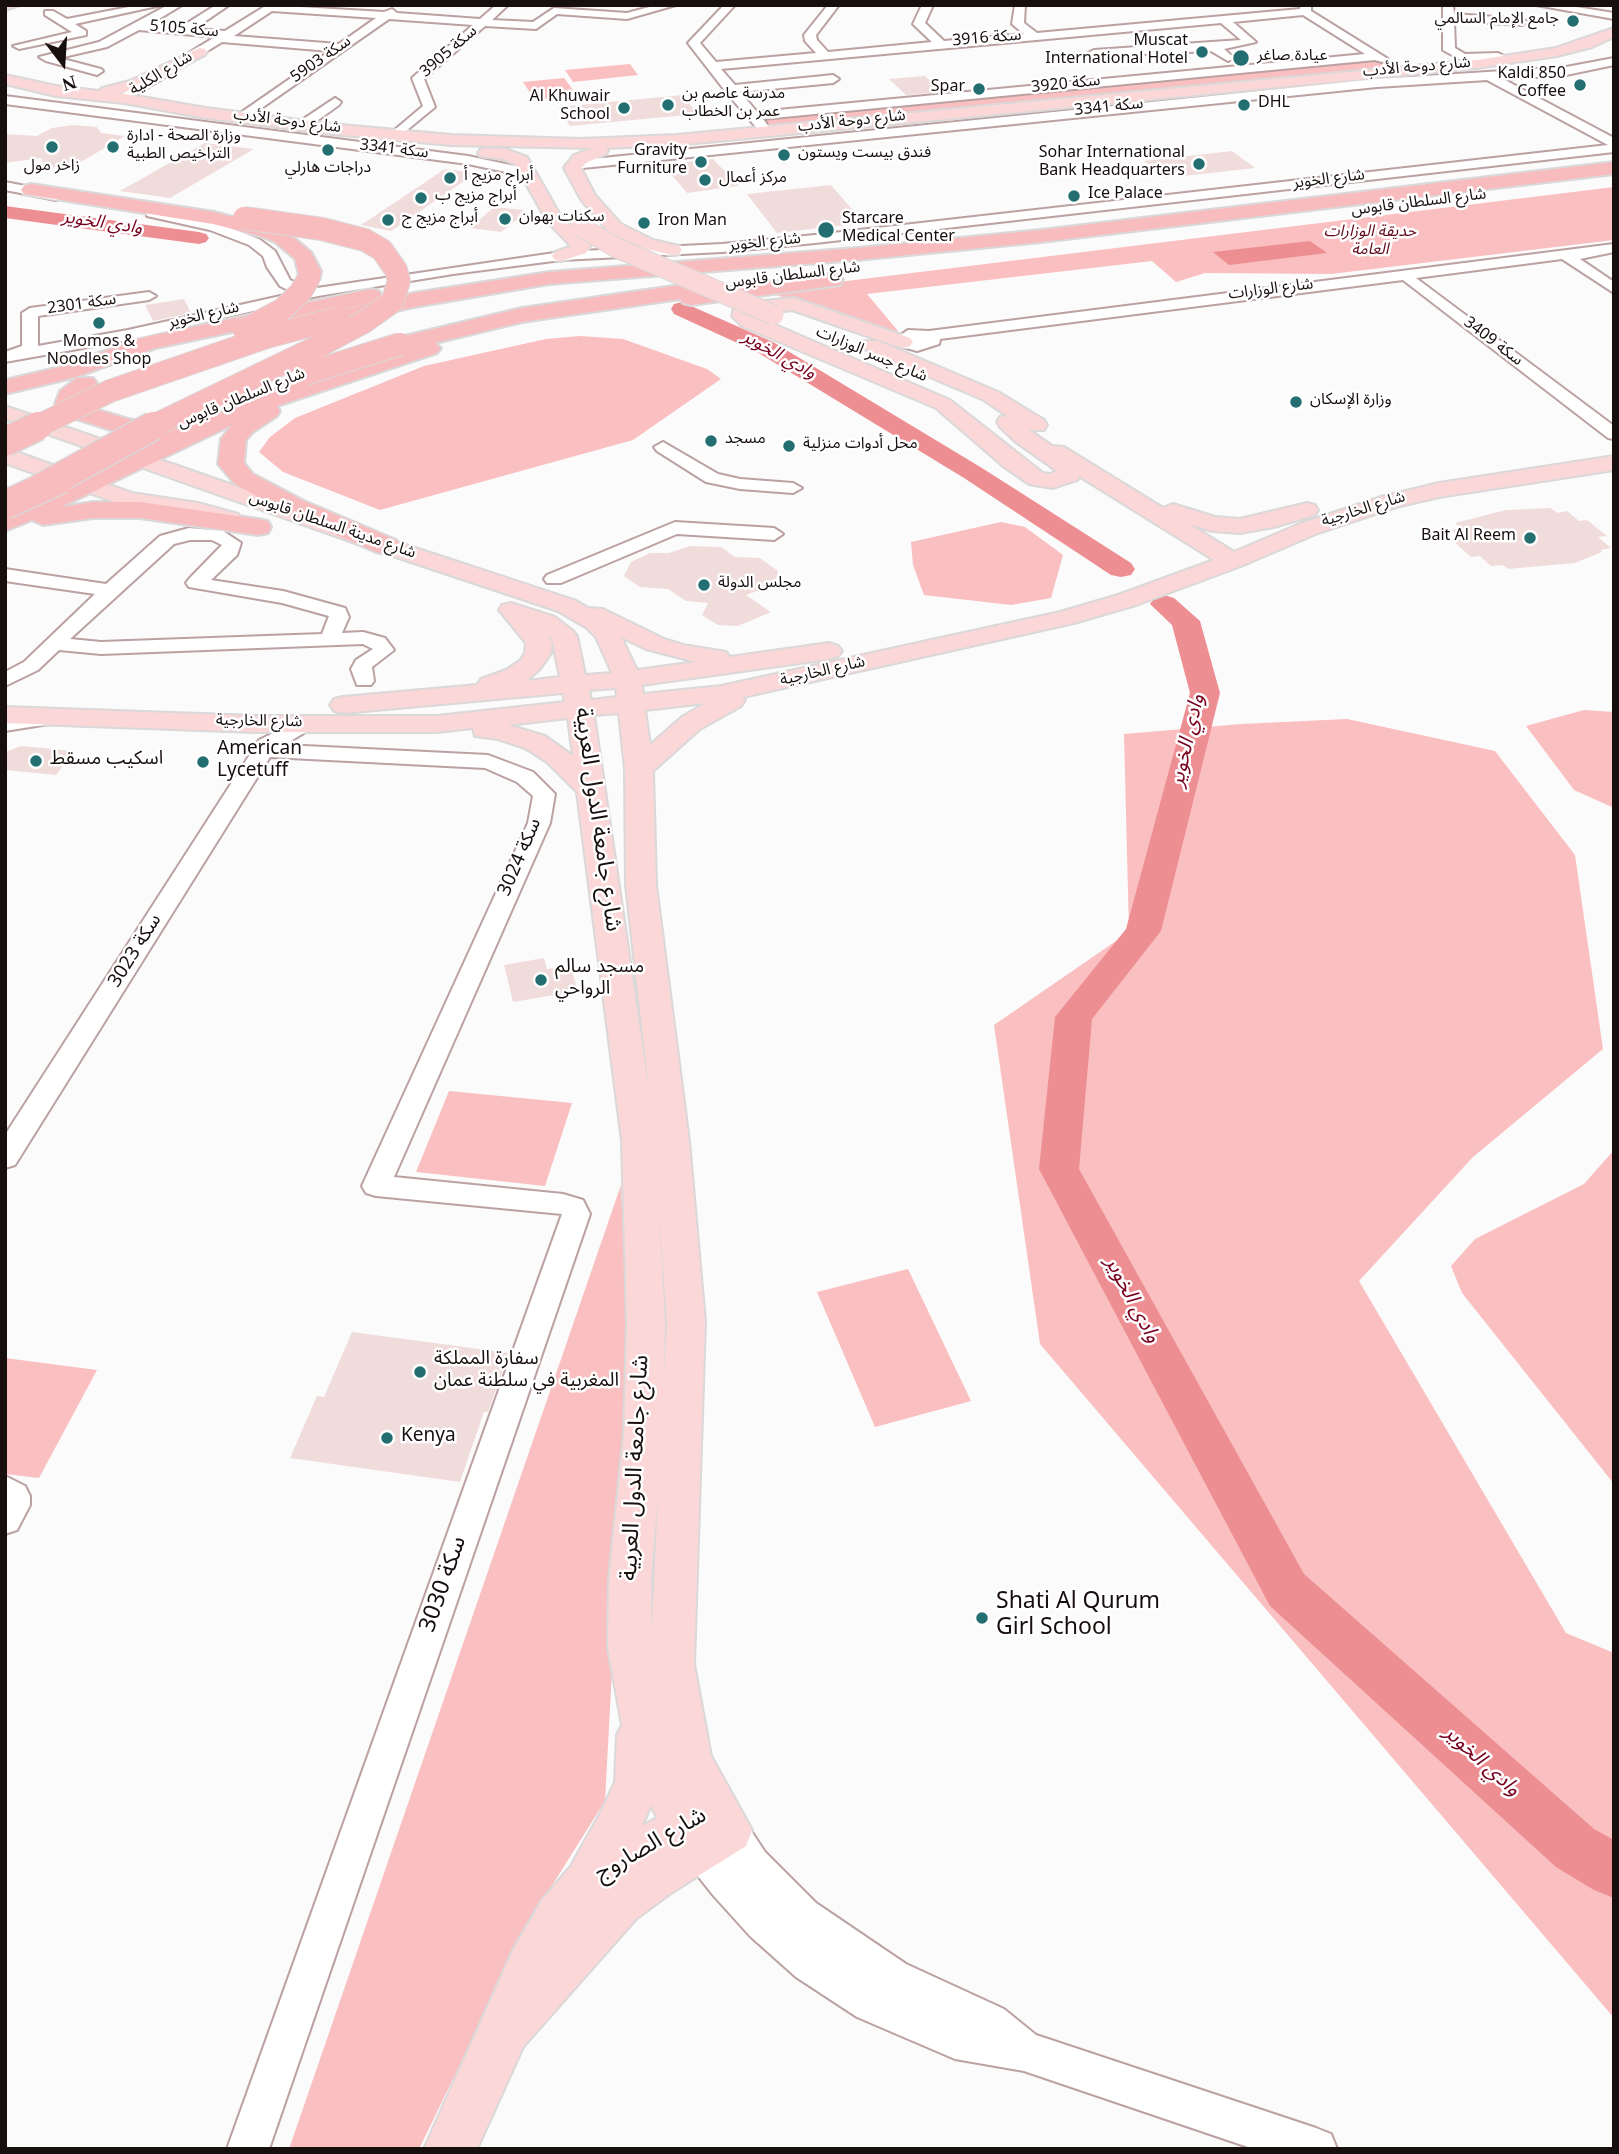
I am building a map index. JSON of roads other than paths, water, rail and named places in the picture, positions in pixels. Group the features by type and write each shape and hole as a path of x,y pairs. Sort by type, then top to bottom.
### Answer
{"highway":[{"name":"شارع السلطان قابوس","path":"5,442 110,391 267,337 343,316 455,292 549,278 1055,234 1614,168"},
{"name":"شارع السلطان قابوس","path":"18,508 211,410 326,367 393,352 522,315 601,301 1614,181"},
{"path":"18,508 124,440 364,322 392,302 399,281 396,270 382,250 365,240 322,229 31,190"},
{"path":"31,190 214,218 267,232 282,238 304,256 310,271 300,293 283,309 264,321 165,363 110,391"},
{"path":"5,387 68,372 117,353 300,309 537,271 725,256 909,248"},
{"path":"18,508 84,485 286,393 393,352 554,317 993,258 1043,248"},
{"path":"6,413 121,358 182,336"},
{"path":"386,546 295,507 244,480 231,464 231,451 234,439 244,427 263,414 393,352"},
{"path":"121,358 102,375 77,387 69,396 67,404 76,411 169,437 201,430"},
{"path":"5,490 32,500 33,503 18,508"},
{"path":"5,531 26,522 93,510 140,510 258,527"}],"main road":[{"path":"5,6 13,5"},
{"name":"شارع دوحة الأدب","path":"561,155 629,143 1539,56 1578,46 1614,32"},
{"name":"شارع دوحة الأدب","path":"5,91 78,107 209,125 561,155 1506,65 1570,54 1614,40"},
{"path":"56,91 99,92 124,89 200,52"},
{"path":"162,77 148,87 146,94 163,105"},
{"name":"شارع دوحة الأدب","path":"5,79 56,91 124,97 399,140"},
{"path":"56,91 109,101 76,102"},
{"path":"32,97 104,106 124,97"},
{"path":"399,140 514,157 521,161 529,173 552,217 602,253"},
{"path":"561,155 623,149"},
{"path":"561,155 572,168 588,197 616,233 602,237 578,236"},
{"name":"شارع جسر الوزارات","path":"561,155 537,166 567,211 578,236 617,248 991,396 1225,556"},
{"path":"612,230 647,244 673,250"},
{"name":"شارع جسر الوزارات","path":"612,230 635,247 953,391 1164,512"},
{"path":"561,256 573,253 578,236"},
{"path":"903,342 794,304 760,306 741,312 749,322 943,404 1010,461 1037,479 1052,481 1069,475 1068,468 1024,437 1008,422"},
{"name":"شارع مدينة السلطان قابوس","path":"6,413 386,546 567,606 596,623 607,634 630,692"},
{"name":"شارع مدينة السلطان قابوس","path":"5,455 129,499 198,510 371,560 546,622 564,636 578,697"},
{"name":"شارع الخارجية","path":"630,692 786,658 898,647 1053,621 1119,593 1358,510 1412,496 1612,461"},
{"name":"شارع الخارجية","path":"1119,593 1174,565 1225,556 1311,508 1398,486 1555,473 1612,461"},
{"path":"1164,512 1212,524 1240,526 1266,522 1311,508"},
{"path":"1164,512 1185,542 1185,550 1174,565"},
{"path":"567,606 594,614 635,636 680,652 714,657 786,658"},
{"path":"405,701 498,683 515,676 530,665 538,653 539,643 514,612"},
{"name":"شارع الخارجية","path":"6,704 289,708 405,701 578,697 630,692 721,694 771,685 898,647"},
{"path":"639,769 691,723 735,699 771,685"},
{"name":"شارع جامعة الدول العربية","path":"630,692 639,769 641,885 672,1141 686,1322 672,1664 677,1702 707,1829"},
{"name":"شارع الخارجية","path":"6,704 65,717 263,740 305,724 437,724 578,697"},
{"name":"شارع جامعة الدول العربية","path":"578,697 639,1141 646,1323 644,1406 630,1579 630,1648 641,1715 660,1772 707,1829"},
{"path":"437,724 500,732 535,742 557,756 592,791"},
{"path":"588,1883 617,1830 638,1783 641,1715"},
{"name":"شارع الصاروج","path":"450,2149 531,1965 559,1917 588,1883 707,1829"},
{"name":"شارع الصاروج","path":"505,2029 619,1902 707,1829"}],"street":[{"path":"65,23 157,5"},
{"name":"سكة 5105","path":"45,57 103,44 177,5"},
{"path":"183,31 224,5"},
{"name":"سكة 5903","path":"243,117 402,5"},
{"name":"سكة 3905","path":"399,140 429,107 418,78 503,5"},
{"path":"274,6 536,26 554,11 627,16 671,5"},
{"path":"730,5 694,41 711,66 766,131"},
{"path":"825,55 811,41 810,35 834,5"},
{"path":"928,5 919,24 940,44"},
{"path":"1020,5 1018,24 1034,36"},
{"path":"1541,5 1614,16"},
{"name":"شارع الكلية","path":"124,97 162,77 274,6"},
{"path":"1306,8 1401,71"},
{"name":"سكة 3916","path":"711,66 1223,19 1306,8"},
{"path":"1199,9 1208,20"},
{"path":"1498,56 1463,58 1449,50 1448,11 1522,22"},
{"path":"48,13 82,33 26,43 45,57 97,71"},
{"path":"1111,18 1126,27"},
{"path":"1094,53 1214,47 1250,42 1223,19"},
{"name":"سكة 5105","path":"139,27 341,48"},
{"path":"1214,47 1244,69"},
{"name":"سكة 3920","path":"754,116 1377,56"},
{"name":"سكة 3341","path":"561,155 1288,92 1577,70 1614,61"},
{"path":"1488,76 1614,145"},
{"path":"730,89 833,79"},
{"name":"سكة 3341","path":"5,100 492,164 529,173"},
{"path":"303,125 335,103"},
{"name":"شارع الخوير","path":"8,356 118,338 318,292 453,270 561,256 722,248 982,221 1614,145"},
{"name":"سكة 3341","path":"492,164 508,163 514,157"},
{"path":"5,186 174,217 225,230 270,254 266,279 244,300 206,317"},
{"path":"1614,248 1569,257 1614,289"},
{"name":"شارع الوزارات","path":"930,339 1055,318 1614,248"},
{"name":"شارع الوزارات","path":"930,339 1614,254"},
{"path":"1410,280 1412,275 1455,268"},
{"path":"266,279 318,292"},
{"name":"سكة 3409","path":"1410,280 1614,434"},
{"name":"سكة 2301","path":"8,356 30,348 30,313 149,296"},
{"path":"903,342 903,338 912,334 930,339"},
{"path":"663,447 712,478 740,484 793,488"},
{"path":"554,579 676,528 774,534"},
{"path":"6,704 30,677 31,666 110,590 167,540 189,534 216,535 232,542 230,551 196,583 283,597 338,612 339,617 330,639"},
{"path":"10,577 110,590"},
{"path":"54,644 101,648 363,638 384,647 381,654 363,664 361,669 364,681"},
{"name":"سكة 3023","path":"5,1158 263,740"},
{"name":"سكة 3024","path":"263,740 488,762 525,777 544,794 539,823 376,1186"},
{"name":"سكة 3030","path":"248,2149 576,1214 573,1207 563,1204 376,1186"},
{"path":"5,1490 14,1496 13,1505 5,1520"},
{"name":"شارع جامعة الدول العربية","path":"707,1829 726,1882 764,1922 810,1963 871,2003 955,2039 1024,2051 1316,2149"}],"waterway":[{"name":"وادي الخوير","path":"5,212 199,238"},
{"name":"وادي الخوير","path":"682,309 765,347 973,473 1121,569"},
{"name":"وادي الخوير","path":"1164,604 1186,621 1205,693 1143,931 1074,1017 1059,1169 1287,1590 1575,1848 1614,1871"}],"place":[{"name":"جامع الإمام السالمي","path":"1573,21"},
{"name":"Muscat International Hotel","path":"1202,52"},
{"name":"عيادة صاغر","path":"1241,58"},
{"name":"Kaldi 850 Coffee","path":"1580,85"},
{"name":"Spar","path":"979,89"},
{"name":"مدرسة عاصم بن عمر بن الخطاب","path":"668,105"},
{"name":"DHL","path":"1244,105"},
{"name":"Al Khuwair School","path":"624,108"},
{"name":"زاخر مول","path":"52,147"},
{"name":"وزارة الصحة - ادارة التراخيص الطبية","path":"113,147"},
{"name":"دراجات هارلي","path":"328,150"},
{"name":"فندق بيست ويستون","path":"784,155"},
{"name":"Gravity Furniture","path":"701,162"},
{"name":"Sohar International Bank Headquarters","path":"1199,164"},
{"name":"أبراج مزيج أ","path":"450,178"},
{"name":"مركز أعمال","path":"705,180"},
{"name":"Ice Palace","path":"1074,196"},
{"name":"أبراج مزيج ب","path":"421,198"},
{"name":"سكنات بهوان","path":"505,219"},
{"name":"أبراج مزيج ج","path":"388,220"},
{"name":"Iron Man","path":"644,223"},
{"name":"Starcare Medical Center","path":"826,230"},
{"name":"Momos & Noodles Shop","path":"99,323"},
{"name":"وزارة الإسكان","path":"1296,402"},
{"name":"مسجد","path":"711,441"},
{"name":"محل أدوات منزلية","path":"789,446"},
{"name":"Bait Al Reem","path":"1530,538"},
{"name":"مجلس الدولة","path":"704,585"},
{"name":"اسكيب مسقط","path":"36,761"},
{"name":"American Lycetuff","path":"203,762"},
{"name":"مسجد سالم الرواحي","path":"541,980"},
{"name":"سفارة المملكة المغربية في سلطنة عمان","path":"420,1372"},
{"name":"Kenya","path":"387,1438"},
{"name":"Shati Al Qurum Girl School","path":"982,1618"}],"park label":[{"name":"حديقة الوزارات العامة","path":"1370,243"}]}
